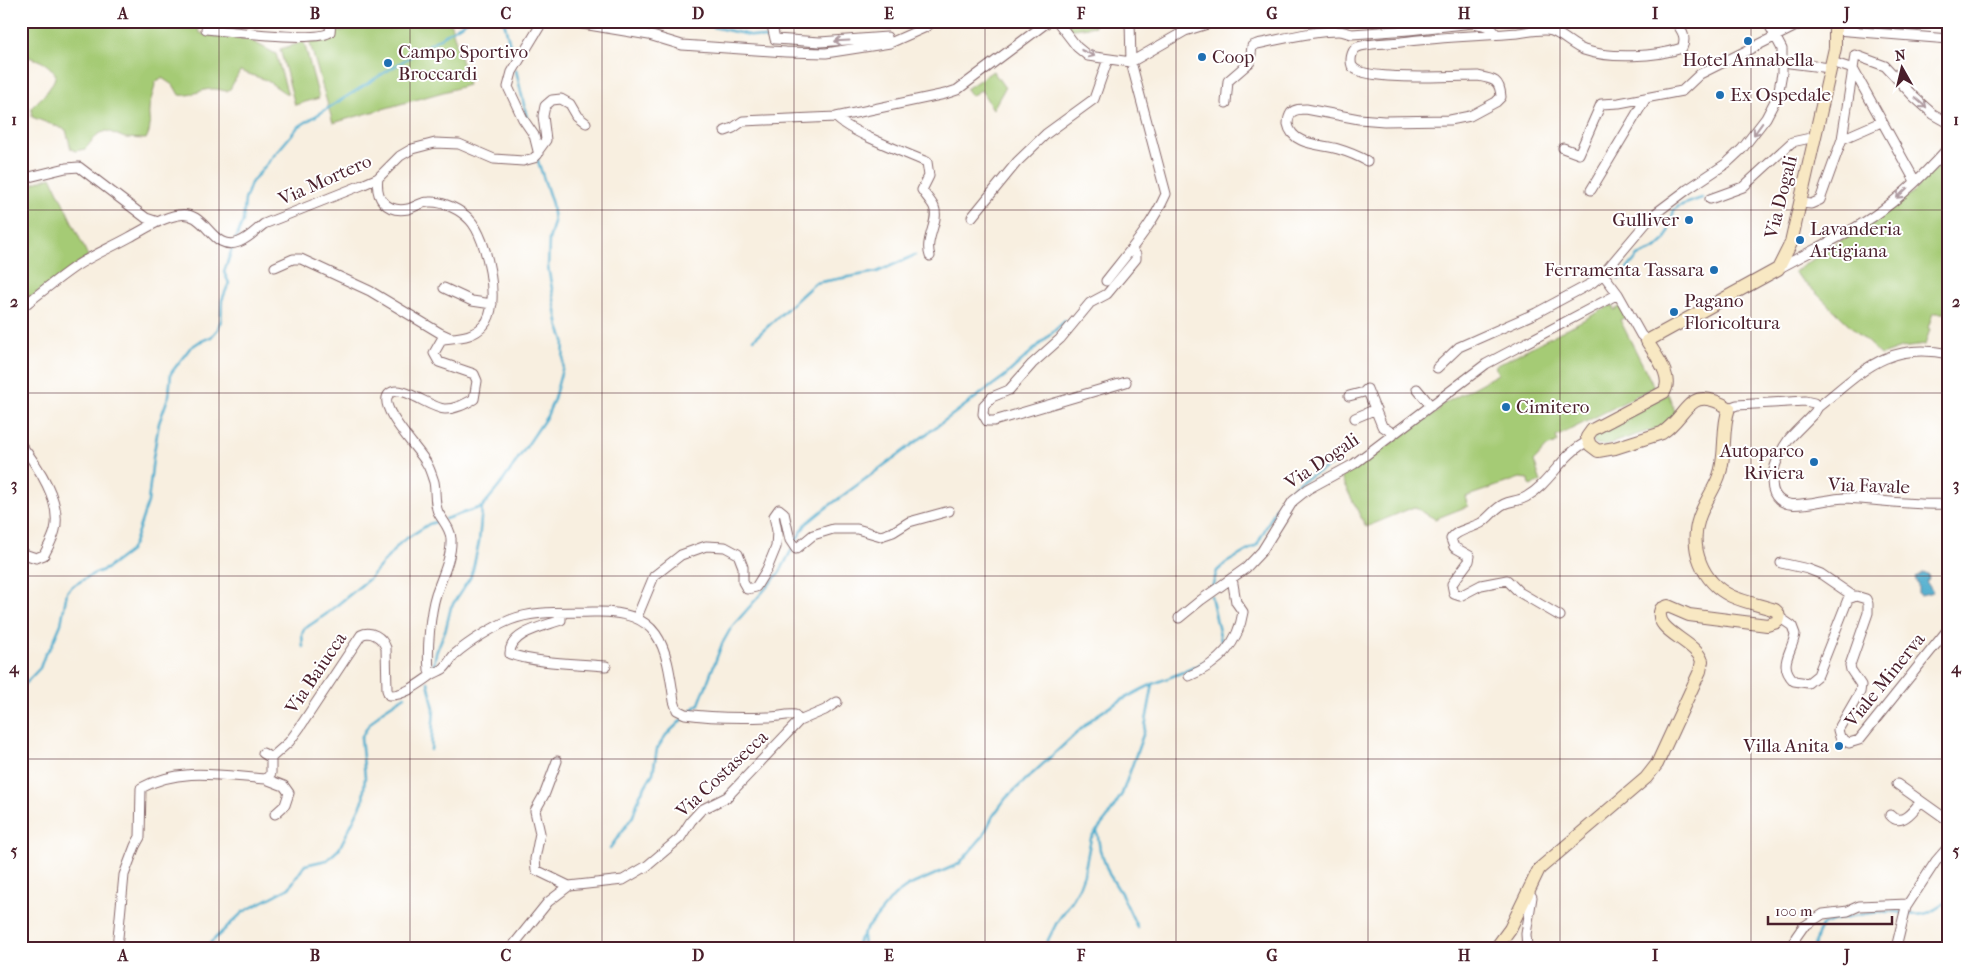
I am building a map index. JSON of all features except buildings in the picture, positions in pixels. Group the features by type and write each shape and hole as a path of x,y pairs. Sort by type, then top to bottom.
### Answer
{"street":[{"path":"206,29 309,37 328,34 331,21"},
{"path":"538,150 534,135 523,119 508,87 512,72 543,21"},
{"path":"565,21 640,34 682,45 826,53 890,43 924,28 934,21"},
{"path":"771,21 775,39 820,42 882,38 924,28"},
{"path":"725,131 743,121 836,117 957,90 1049,21"},
{"path":"1058,21 1077,47 1088,56 1131,62 1185,31 1216,21"},
{"path":"1106,281 1131,248 1166,194 1131,62 1130,21"},
{"path":"1367,161 1355,154 1302,141 1293,134 1288,126 1291,113 1298,109 1306,109 1359,119 1384,121 1450,120 1470,116 1496,102 1501,97 1499,84 1490,78 1478,76 1376,76 1362,72 1353,68 1351,63 1355,48 1551,30 1584,50 1616,56 1648,54 1682,48 1685,41 1683,32 1675,21"},
{"path":"1437,368 1459,348 1536,313 1592,283 1604,274 1652,216 1727,163 1742,149 1756,132 1778,95 1782,49 1767,21"},
{"path":"1563,148 1579,154 1601,104 1619,103 1682,90 1700,74 1806,21"},
{"path":"1226,103 1228,81 1250,62 1252,46 1256,44 1328,32 1341,31 1352,34 1473,23 1491,28 1496,34"},
{"path":"1835,26 1949,39"},
{"name":"Via Dogali","path":"1647,341 1778,268 1791,243 1836,42 1835,26"},
{"path":"1800,203 1812,204 1820,200 1842,139 1855,55 1885,66 1933,114 1949,123"},
{"path":"972,217 1017,162 1046,134 1094,99 1108,59"},
{"path":"1782,62 1831,65 1853,69"},
{"path":"1853,69 1915,181"},
{"path":"1591,190 1646,98"},
{"path":"538,150 546,140 543,116 545,106 552,100 561,99 570,104 577,116 586,123"},
{"path":"836,117 839,121 868,136 927,162 929,176 922,190 934,208 935,215 929,239 930,256"},
{"path":"1842,139 1882,122"},
{"path":"1710,199 1743,186 1792,142 1815,137"},
{"name":"Via Mortero","path":"158,222 176,215 190,214 200,220 216,239 235,243 249,236 264,224 378,178 400,156 412,149 435,143 459,144 494,159 523,160 534,158 538,154 538,150"},
{"path":"1778,268 1864,223 1894,201 1949,147"},
{"path":"21,179 79,167 146,218 158,222"},
{"path":"378,178 378,193 384,205 392,209 408,209 419,203 430,201 454,209 471,221 489,264 492,304 486,324 476,332 465,337 442,339 434,353 439,362 474,374 477,381 474,399 454,408 444,409 434,407 400,390 392,391 387,395 386,401 387,407 404,435 427,463 434,482 437,509 451,537 450,549 435,597 429,634 428,661 430,670 434,673 442,670 455,654 491,630 511,620 537,614 561,612 619,613 637,617 652,628 660,640 677,710 685,714 710,716 770,717 796,715 799,721"},
{"path":"22,307 77,266 158,222"},
{"path":"1126,382 994,421 987,421 983,414 984,405 992,397 1009,390 1032,364 1060,339 1090,303 1107,294 1136,259 1136,255 1131,248"},
{"path":"275,267 293,259 301,259 370,291 451,338"},
{"path":"1604,274 1667,376 1667,388 1664,392 1592,430 1587,437 1590,445 1598,450 1615,448 1662,433 1693,402 1700,399 1710,399 1729,408 1737,405 1805,401 1814,403 1818,407"},
{"path":"444,288 472,301 492,304"},
{"name":"Via Dogali","path":"1179,618 1246,568 1262,551 1293,501 1308,489 1354,464 1486,364 1618,294"},
{"name":"Via Favale","path":"1949,354 1916,350 1889,354 1861,372 1818,407 1789,439 1778,460 1771,482 1773,490 1781,500 1788,504 1845,498 1931,505 1949,504"},
{"path":"1349,396 1364,392 1367,389 1382,426 1394,434"},
{"path":"1417,389 1432,406"},
{"path":"1729,408 1724,424 1719,476 1696,527 1695,541 1698,556 1703,570 1722,591 1775,610 1779,614 1779,618 1792,626 1795,634 1785,669 1794,681 1808,683 1818,675 1848,599 1854,596 1821,574 1808,568 1781,563"},
{"path":"1355,418 1376,409"},
{"path":"1560,616 1519,592 1506,580 1481,585 1460,596 1454,594 1452,584 1470,556 1454,547 1451,539 1455,534 1482,522 1492,515 1496,508 1529,496 1562,461 1581,445 1589,441"},
{"path":"21,446 40,469 52,498 56,521 55,531 44,555 36,558 21,553"},
{"path":"637,617 654,576 681,555 706,546 725,547 738,554 743,567 743,582 747,589 756,587 767,569 776,547 777,531 774,516 779,509 784,513 790,540 796,549 813,535 833,529 857,529 881,536 893,532 909,522 948,511"},
{"path":"1189,676 1206,670 1236,638 1241,626 1243,612 1236,602 1232,578"},
{"name":"Viale Minerva","path":"1854,596 1866,599 1868,612 1850,665 1851,670 1862,686 1839,727 1840,737 1846,742 1853,743 1860,740 1949,628"},
{"path":"1496,948 1510,929 1540,870 1550,858 1646,778 1657,764 1698,676 1702,660 1694,648 1662,624 1659,614 1661,609 1668,606 1688,615 1767,625 1777,622 1779,618"},
{"path":"561,612 561,620 532,628 518,638 510,649 510,654 525,659 561,664 606,666"},
{"name":"Via Baiucca","path":"266,779 271,772 267,755 289,742 361,635 369,633 384,641 386,648 387,690 389,695 394,695 420,684 434,673"},
{"path":"1949,683 1947,688 1949,694"},
{"name":"Via Costasecca","path":"569,886 623,880 647,866 680,838 701,810 727,797 799,721 825,710 837,702"},
{"path":"511,948 528,924 548,902 569,886 540,873 536,870 535,864 540,833 535,811 545,793 557,761"},
{"path":"117,948 124,875 140,837 141,788 157,780 192,773 266,779 284,786 290,793 285,804 275,814"},
{"path":"1897,784 1949,821"},
{"path":"1890,815 1894,820 1907,817 1921,801"},
{"path":"1896,948 1907,905 1936,861 1949,846"},
{"path":"1527,948 1526,934 1532,897 1528,891"},
{"path":"1793,948 1796,937 1803,927 1823,914 1848,911 1859,906 1907,905"}],"green space":[{"path":"21,21 197,21 199,32 205,35 250,40 276,54 288,95 266,80 240,71 227,91 210,89 189,95 179,95 174,86 162,78 155,82 149,107 150,128 146,139 125,138 107,131 98,134 85,149 75,151 71,149 66,130 32,117 32,107 49,89 56,75 41,61 21,56"},
{"name":"Campo Sportivo Broccardi","path":"376,21 450,21 468,85 333,123 309,40"},
{"path":"1066,21 1094,21 1095,26 1068,30"},
{"path":"304,42 319,98 295,105 280,49"},
{"path":"993,71 1005,88 993,109 981,90 971,96 966,89"},
{"path":"1949,154 1949,307 1946,313 1933,313 1925,345 1901,348 1881,355 1794,272 1912,193"},
{"path":"51,177 88,256 27,300 22,301 21,188"},
{"path":"1612,305 1614,310 1622,306 1627,316 1620,320 1654,387 1556,437 1558,442 1547,447 1534,461 1541,482 1530,486 1529,479 1520,478 1465,497 1468,506 1435,519 1414,507 1366,527 1341,478 1440,410 1438,407 1498,374 1495,366"},
{"path":"1668,394 1676,414 1661,427 1605,445 1595,444 1592,439 1598,431"}],"water":[{"path":"1923,573 1928,574 1929,579 1926,581 1933,592 1921,595 1918,593 1915,578"}],"waterway":[{"path":"235,241 243,221 245,200 251,183 298,127 467,21"},
{"path":"504,21 514,62"},
{"path":"685,21 768,39"},
{"path":"516,70 527,118"},
{"path":"433,670 436,653 446,628 451,607 470,578 473,569 479,542 482,507 501,484 547,416 563,366 564,340 559,327 548,267 549,240 554,222 552,204 537,158"},
{"path":"1619,279 1638,256 1655,249 1666,239 1674,210 1679,206 1702,198"},
{"path":"21,688 40,668 45,654 51,647 61,624 67,592 71,587 93,574 106,569 130,551 134,543 148,502 159,423 169,395 171,373 190,348 211,337 218,329 221,320 222,300 229,283 224,272 233,246"},
{"path":"754,339 815,283 877,272 915,255"},
{"path":"795,542 806,524 1005,376 1065,321"},
{"path":"1211,591 1217,571 1226,563 1257,545 1277,506 1289,491 1301,481 1337,462"},
{"path":"445,519 482,507"},
{"path":"303,647 302,634 304,629 325,615 370,578 401,542 429,524 439,521"},
{"path":"690,712 699,704 722,644 731,628 780,572 793,547"},
{"path":"854,948 865,931 894,896 908,886 959,864 983,836 993,816 1006,798 1093,718 1137,692 1201,664 1217,652 1222,645 1211,596"},
{"path":"428,682 434,709 431,750"},
{"path":"1044,948 1057,922 1078,890 1084,874 1091,838 1107,818 1122,794 1144,732 1153,684"},
{"path":"205,948 243,912 289,888 305,865 327,860 339,849 363,801 365,777 361,738 368,726 382,711 405,696"},
{"path":"610,848 633,816 640,795 653,773 657,749 666,735 686,716"},
{"path":"1097,830 1100,850 1109,874 1122,895 1137,927"},
{"path":"1907,914 1925,914 1949,900"},
{"path":"1814,948 1819,931 1822,926 1828,923 1861,915 1885,912 1902,913"},
{"path":"863,936 864,948"}],"place":[{"name":"Hotel Annabella","path":"1748,41"},
{"name":"Coop","path":"1202,57"},
{"name":"Campo Sportivo Broccardi","path":"388,63"},
{"name":"Ex Ospedale","path":"1720,95"},
{"name":"Gulliver","path":"1689,220"},
{"name":"Lavanderia Artigiana","path":"1800,240"},
{"name":"Ferramenta Tassara","path":"1714,270"},
{"name":"Pagano Floricoltura","path":"1674,312"},
{"name":"Cimitero","path":"1506,407"},
{"name":"Autoparco Riviera","path":"1814,462"},
{"name":"Villa Anita","path":"1839,746"}]}
